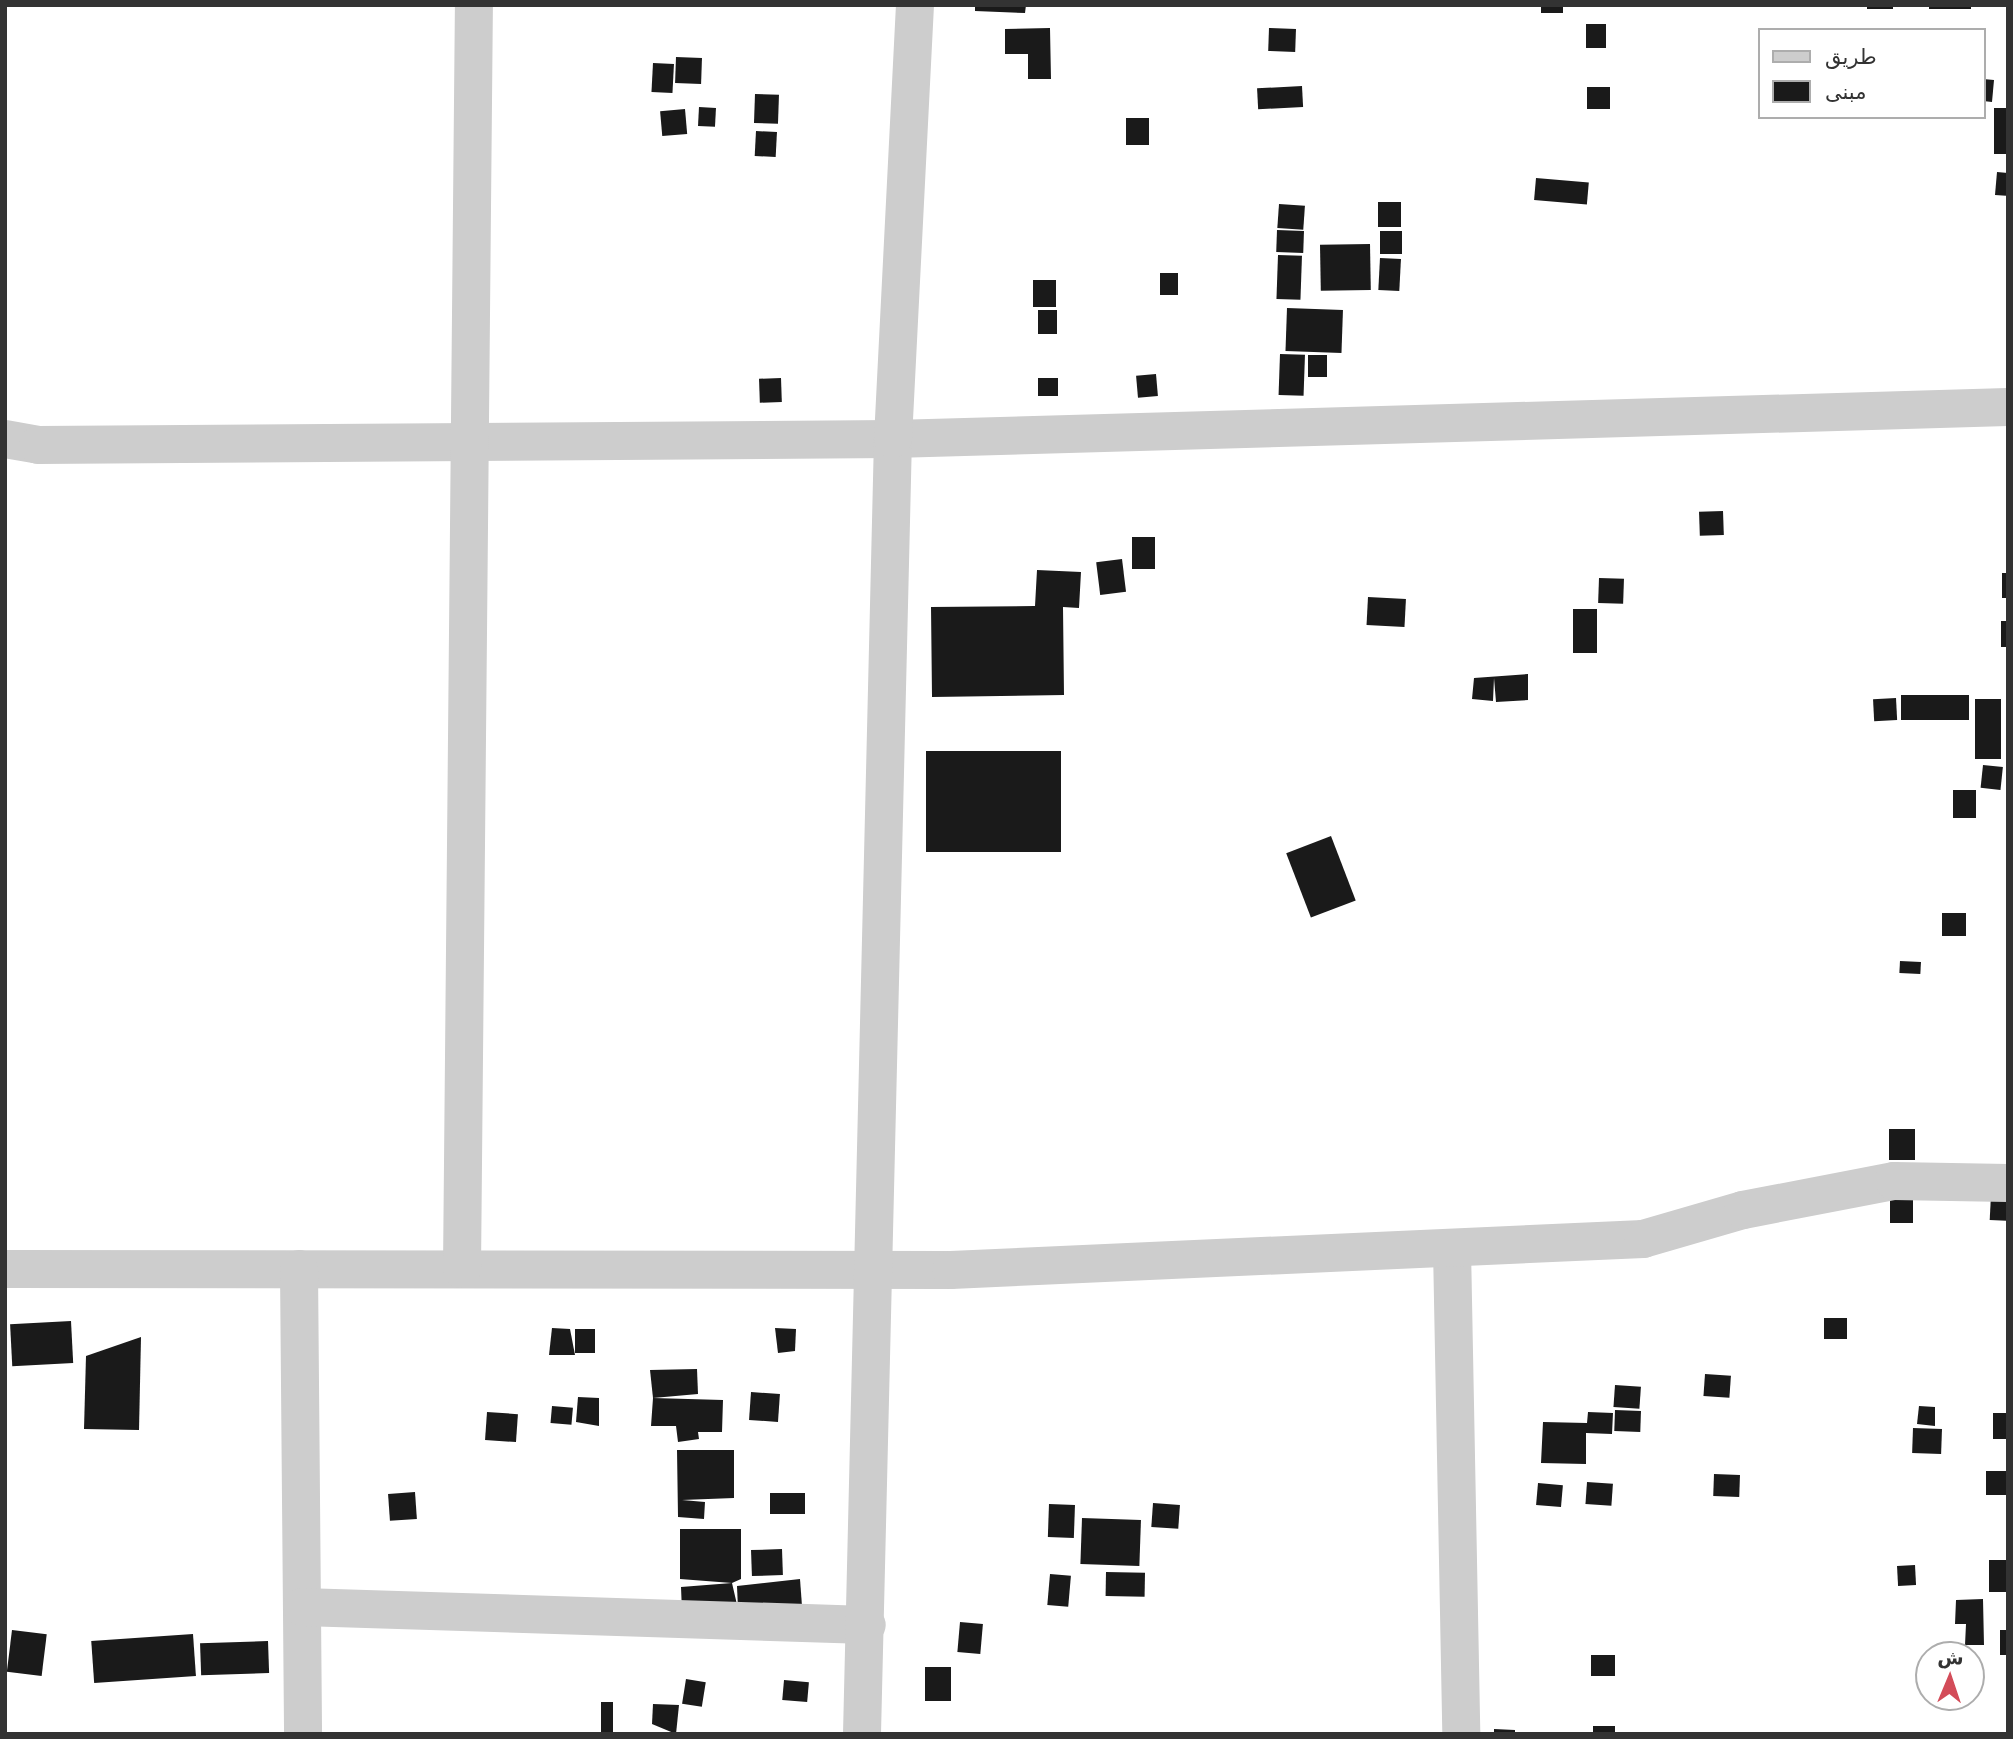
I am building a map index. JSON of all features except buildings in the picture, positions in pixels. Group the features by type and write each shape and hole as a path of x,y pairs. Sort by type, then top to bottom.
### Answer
{"street":[{"path":"462,1269 474,5"},
{"path":"862,1734 867,1625 893,439 915,5"},
{"path":"5,439 38,445 893,439 2008,407"},
{"path":"5,1269 874,1270 1452,1248 1643,1239 1743,1210 1894,1181 2008,1183"},
{"path":"1452,1248 1461,1734"},
{"path":"299,1269 303,1734"},
{"path":"302,1607 867,1625"}]}
